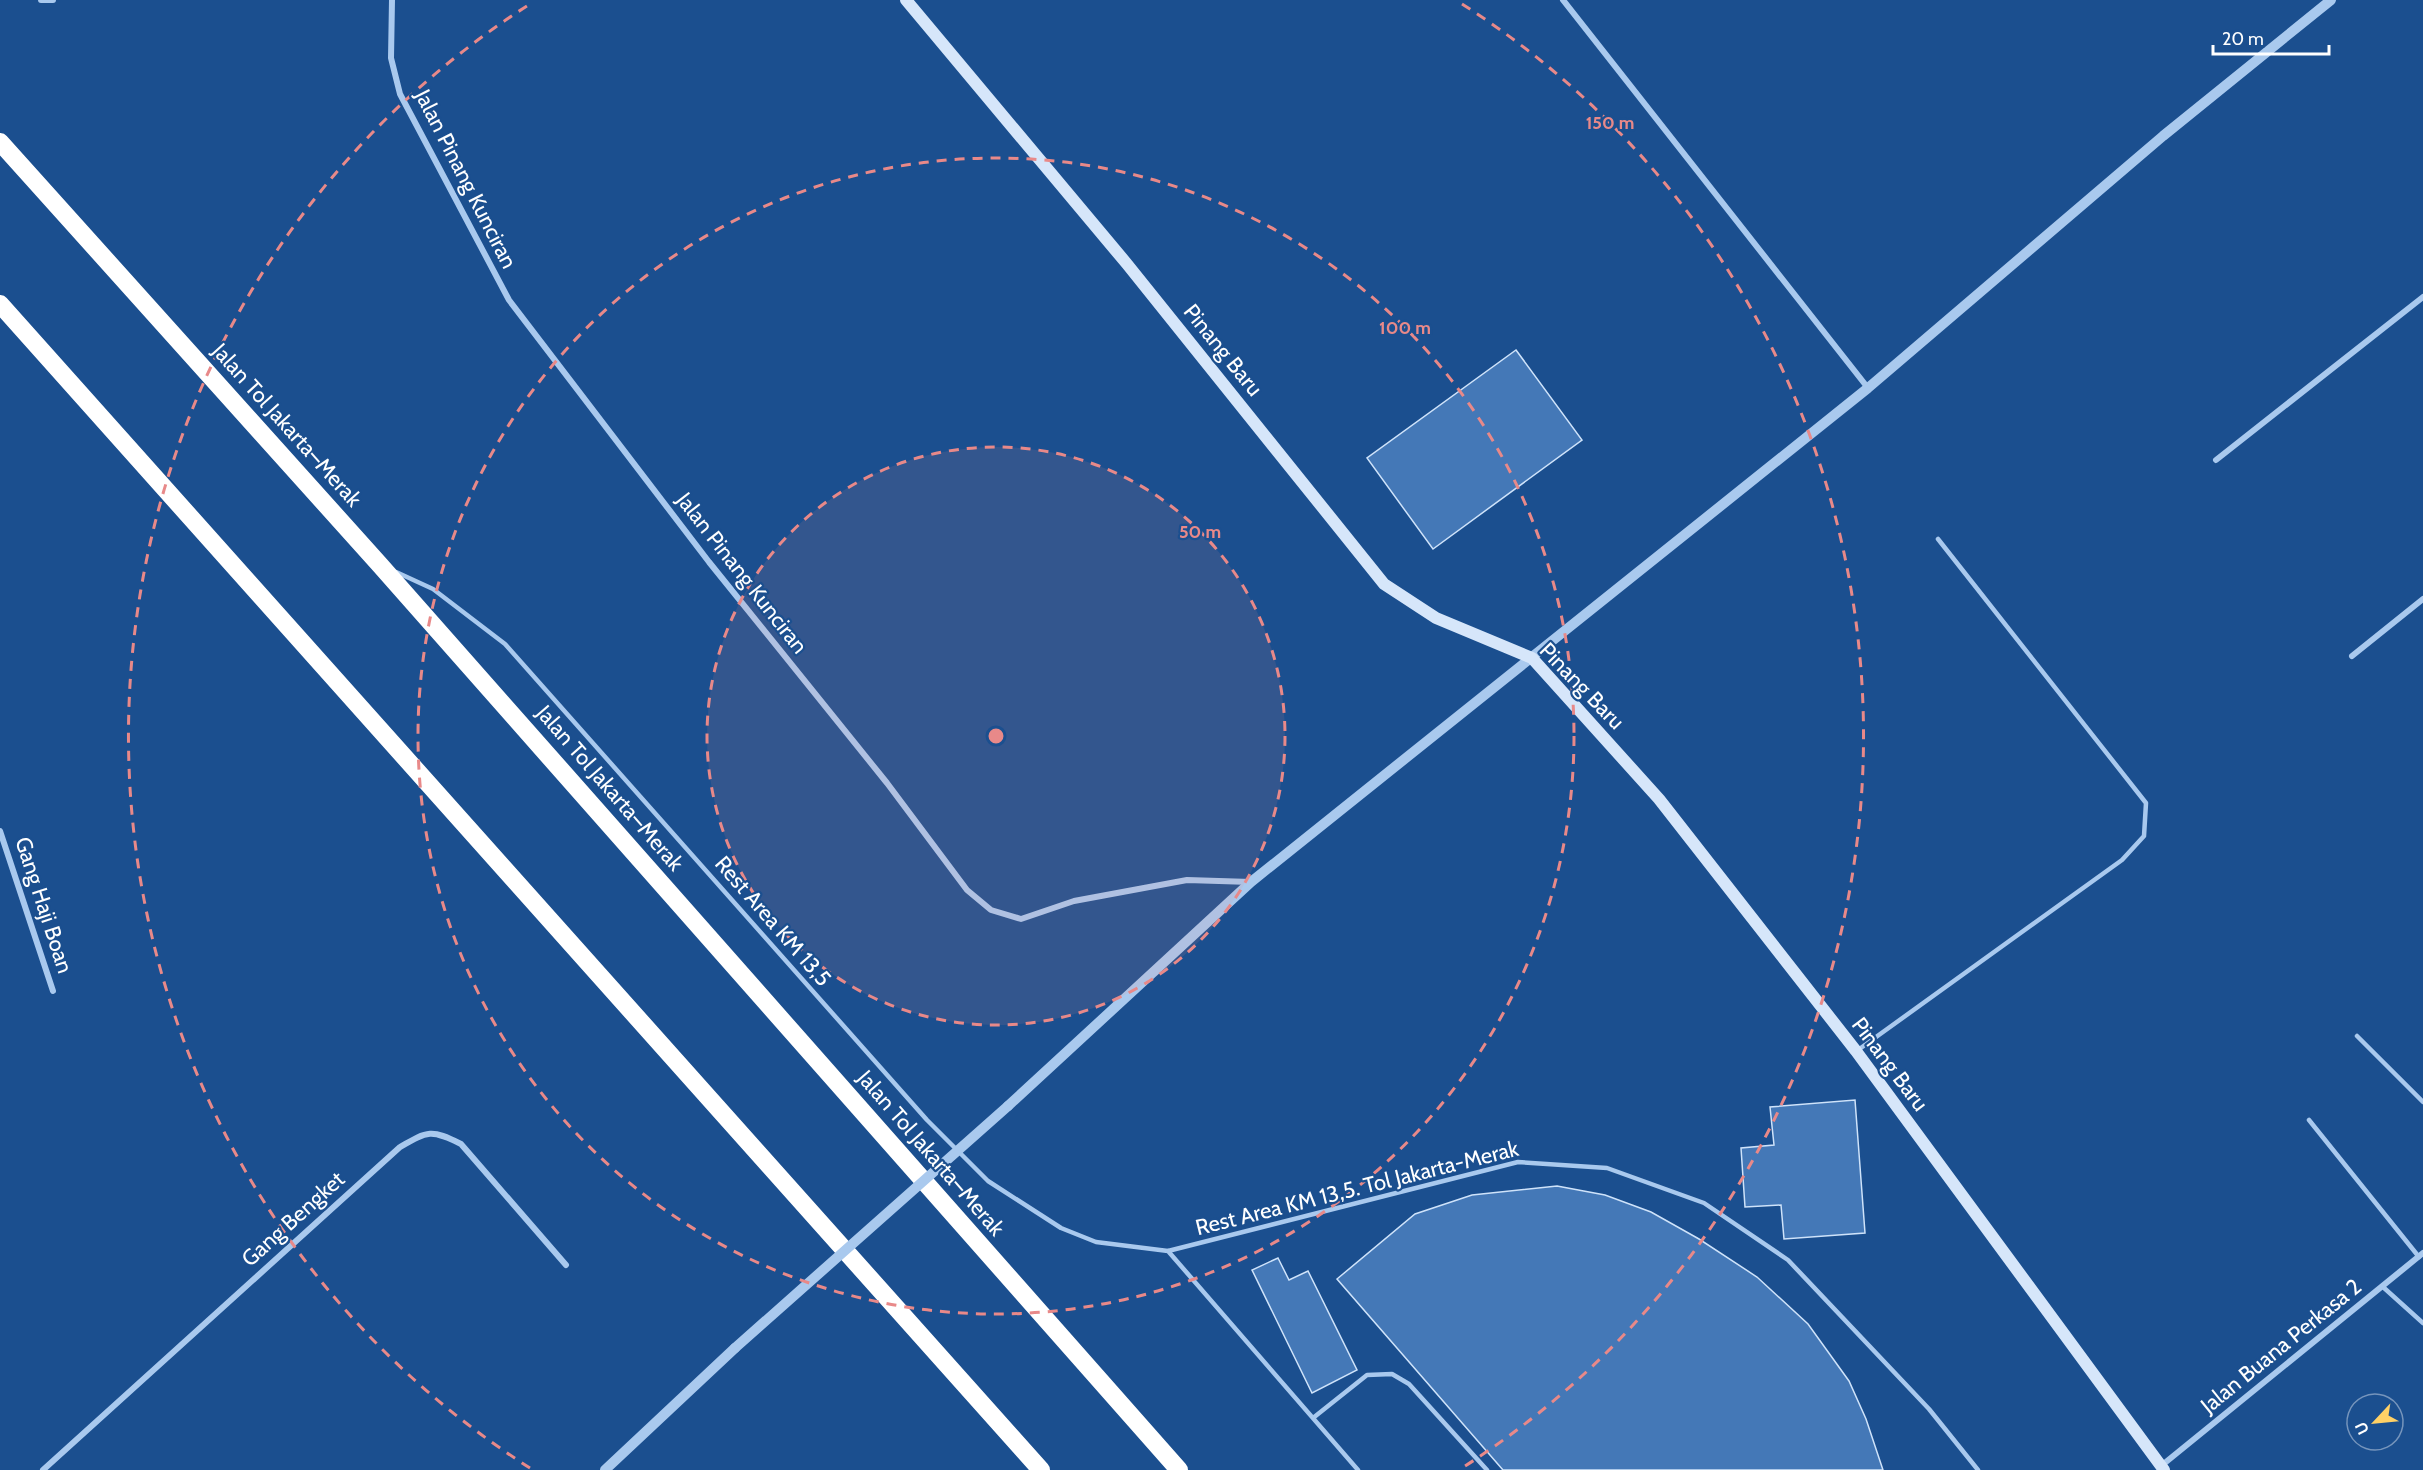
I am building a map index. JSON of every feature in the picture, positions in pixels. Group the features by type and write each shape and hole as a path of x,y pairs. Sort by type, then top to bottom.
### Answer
{"highway":[{"name":"Jalan Tol Jakarta–Merak","path":"0,142 380,565 1179,1470"},
{"path":"0,304 1041,1470"}],"main road":[{"name":"Pinang Baru","path":"906,0 1127,264 1384,584 1436,618 1532,658 1659,799 1856,1051 2163,1468"}],"street":[{"path":"40,0 53,0"},
{"name":"Jalan Pinang Kunciran","path":"393,0 392,58 400,94 509,300 709,562 887,783 967,890 991,910 1021,919 1074,901 1187,880 1251,882"},
{"path":"1563,0 1868,388"},
{"path":"605,1470 735,1348 1008,1106 1251,882 1868,388 2163,136 2331,0"},
{"path":"2216,460 2423,297"},
{"path":"2352,656 2423,599"},
{"name":"Gang Haji Boan","path":"0,831 53,991"},
{"name":"Gang Bengket","path":"43,1470 400,1147 421,1135 439,1133 461,1144 566,1265"},
{"name":"Jalan Buana Perkasa 2","path":"2163,1468 2421,1255"}],"lane":[{"path":"1856,1051 2122,860 2144,836 2146,803 1938,539"},
{"name":"Rest Area KM 13,5","path":"380,565 433,589 506,644 927,1120 988,1181 1061,1228 1096,1242 1168,1251"},
{"path":"2356,1036 2423,1102"},
{"path":"2309,1120 2421,1255"},
{"name":"Rest Area KM 13,5. Tol Jakarta-Merak","path":"1358,1470 1168,1251 1518,1162 1606,1168 1704,1203 1788,1260 1929,1409 1978,1470"},
{"path":"2383,1287 2423,1323"},
{"path":"1313,1418 1366,1375 1392,1374 1409,1384 1487,1470"}],"building":[{"path":"1516,350 1582,440 1433,549 1367,458"},
{"path":"1855,1100 1865,1233 1784,1239 1781,1205 1745,1207 1741,1148 1774,1145 1770,1107"},
{"path":"1557,1186 1605,1195 1651,1212 1699,1239 1757,1277 1808,1324 1849,1381 1866,1419 1883,1470 1503,1470 1337,1279 1415,1214 1472,1195"},
{"path":"1278,1258 1289,1280 1308,1271 1357,1370 1312,1393 1252,1270"}]}
